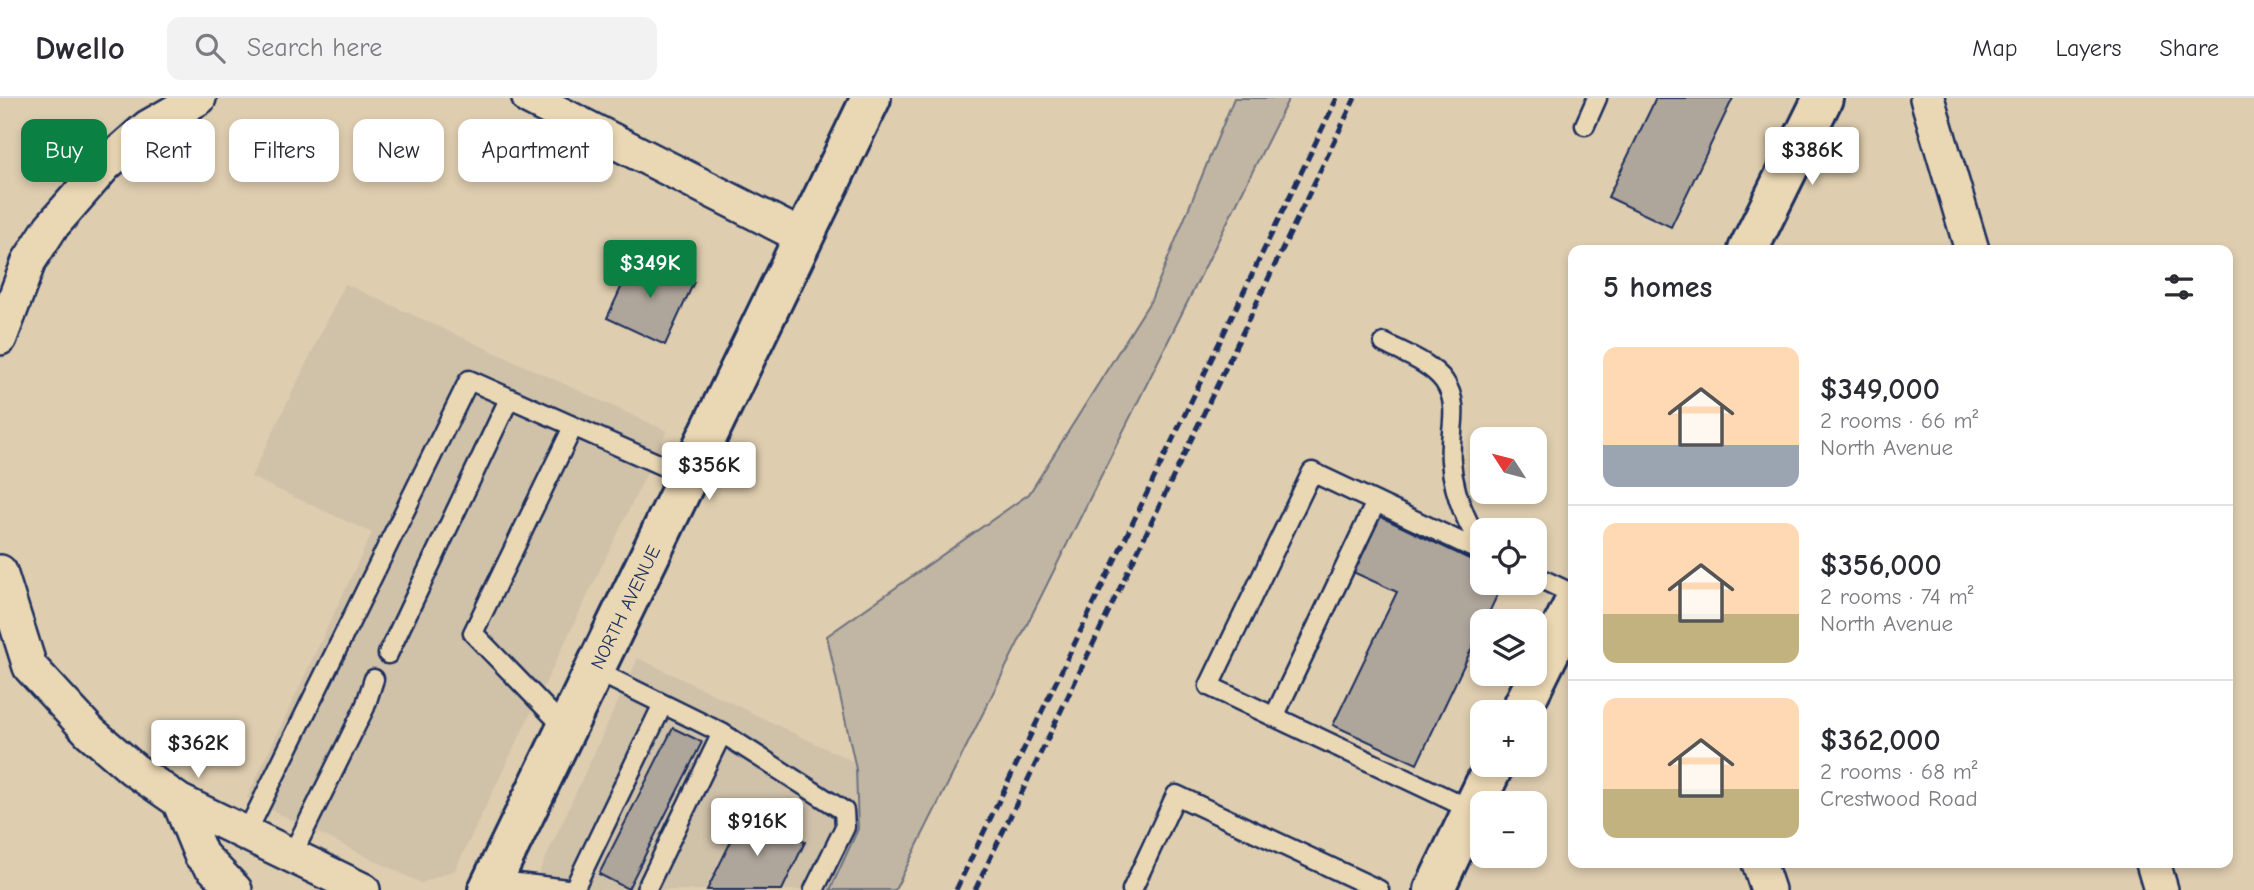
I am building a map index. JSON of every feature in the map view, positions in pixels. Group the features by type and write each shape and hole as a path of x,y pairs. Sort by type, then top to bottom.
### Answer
{"main road":[{"name":"NORTH AVENUE","path":"491,885 871,98"},
{"path":"1750,245 1823,98"},
{"path":"1526,700 1568,615"},
{"path":"1434,890 1470,814"}],"street":[{"path":"0,338 29,261 51,227 147,112 199,98"},
{"path":"529,98 803,237"},
{"path":"1927,98 1971,245"},
{"path":"0,572 30,667"},
{"path":"0,651 30,667 90,732 133,769 179,801 363,890"},
{"path":"179,801 201,855 235,890"},
{"path":"1761,868 1768,890"},
{"path":"2154,868 2161,890"}],"lane":[{"path":"1585,125 1597,98"},
{"path":"1384,344 1424,365 1442,379 1449,391 1455,407 1451,461 1465,521 1470,529"},
{"path":"246,834 469,380 688,477"},
{"path":"388,654 509,398"},
{"path":"566,729 473,633 573,427"},
{"path":"1470,546 1312,472 1209,686 1470,809"},
{"path":"1274,717 1376,502"},
{"path":"1547,582 1568,592"},
{"path":"594,670 722,733 844,811 845,827 814,890"},
{"path":"292,855 365,707 374,679"},
{"path":"491,885 575,890 663,704"},
{"path":"646,890 722,733"},
{"path":"1132,890 1177,795 1378,890"}],"shaded area":[{"path":"1234,98 1289,98 895,890 830,890 858,829 856,769 827,636 1029,494 1151,300"},
{"path":"345,284 667,431 455,870 421,883 247,798 372,533 251,477"},
{"path":"638,658 885,777 830,890 531,890"}],"building":[{"path":"1656,98 1733,98 1671,227 1608,197"},
{"path":"636,255 694,282 665,345 607,318"},
{"path":"1379,516 1470,559 1470,595 1497,595 1491,609 1470,609 1470,652 1417,764 1333,725 1397,592 1353,572"},
{"path":"673,728 702,742 628,889 599,874"},
{"path":"745,813 805,842 782,890 707,890"}],"railway":[{"path":"956,890 1337,98"},
{"path":"975,890 1355,98"}]}
